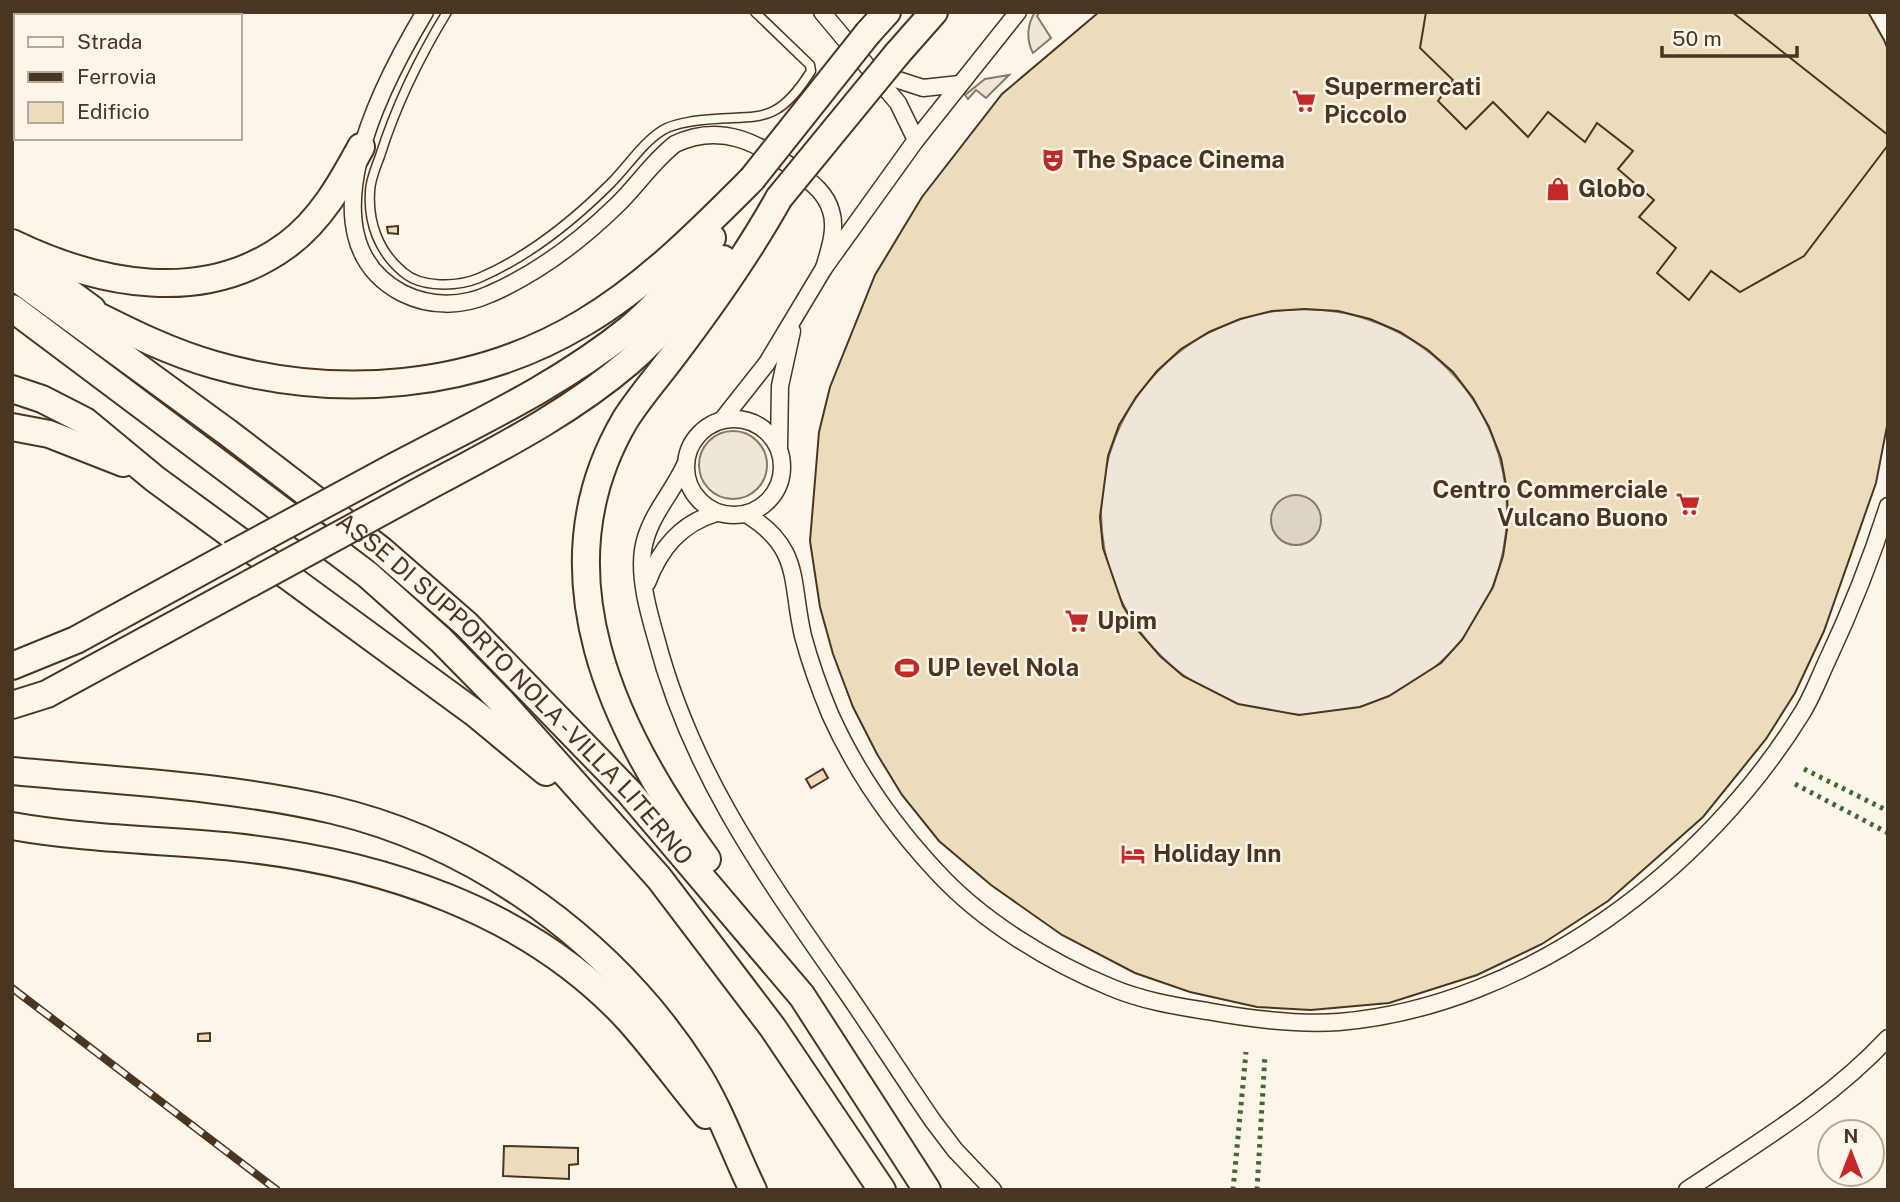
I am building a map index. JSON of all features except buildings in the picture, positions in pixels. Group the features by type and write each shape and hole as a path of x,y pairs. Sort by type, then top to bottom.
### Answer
{"highway":[{"path":"12,666 76,640 556,380 631,327 720,229 752,179 875,23 887,12"},
{"path":"12,705 59,688 536,428 627,363 662,331 779,198 934,12"},
{"path":"12,243 70,267 107,278 149,284 186,284 223,277 255,264 288,244 337,191 362,147"},
{"path":"12,274 142,339 215,365 321,383 416,382 463,373 512,358 585,322 680,249 752,179"},
{"path":"779,198 753,244 625,420 604,462 592,502 585,545 586,595 595,641 610,690 640,758 675,816 802,996"},
{"path":"12,251 99,315 142,339"},
{"name":"ASSE DI SUPPORTO NOLA - VILLA LITERNO","path":"12,274 227,432 381,550 466,624 629,792 802,996 927,1190"},
{"name":"ASSE DI SUPPORTO NOLA - VILLA LITERNO","path":"12,308 378,584 441,640 500,700 659,878 773,1028 883,1190"},
{"path":"12,389 42,399 85,421 155,479 476,714 533,760 659,878"},
{"path":"12,427 49,433 92,449 155,479"},
{"path":"12,771 261,797 334,810 435,845 527,897 617,974 654,1016 696,1072 753,1190"},
{"path":"12,826 44,832 234,847 322,859 419,885 459,901 503,924 587,981 629,1020 734,1151"}],"street":[{"path":"425,12 397,64 362,147 352,192 356,237 377,273 394,289 416,300 440,304 466,302 488,295 521,278 590,229 675,144 692,136 712,134 731,135 767,149 816,186 825,197 834,220 824,268"},
{"path":"822,12 874,72 910,122 916,140"},
{"path":"993,1190 955,1150 933,1121 780,898 724,809 681,718 663,667 645,589 643,551 648,532 676,487 696,436 722,420 767,363 824,268 916,140 1017,12"},
{"path":"874,72 922,88 960,84"},
{"path":"645,589 655,563 668,543 685,528 716,513 746,514 760,508 772,496 780,482 780,386 797,316"},
{"path":"722,420 736,419 762,428 779,449"},
{"path":"685,465 693,494 716,513"},
{"path":"746,514 770,532 791,561 803,635 828,710 845,746 896,822 942,878 1005,928 1111,988 1147,999 1256,1020 1338,1022 1401,1012 1462,995 1503,979 1595,927 1681,860 1742,793 1808,704 1859,593 1888,506"},
{"path":"1686,1190 1793,1120 1850,1075 1888,1038"}],"lane":[{"path":"447,12 405,89 370,189 371,214 378,241 388,259 407,275 425,282 451,285 477,279 538,245 598,195 663,130 680,123 714,118 754,118 785,106 811,71 810,65 755,12"}],"shaded area":[{"path":"1035,12 1040,12 1037,16 1051,38 1033,53 1028,32"},
{"path":"1009,75 986,98 976,90 968,99 965,95 985,79"},
{"path":"1304,309 1344,313 1382,324 1417,343 1448,368 1473,399 1492,434 1503,472 1507,512 1503,552 1492,590 1473,625 1448,656 1417,681 1382,700 1344,711 1304,715 1264,711 1226,700 1191,681 1160,656 1135,625 1116,590 1105,552 1101,512 1105,472 1116,434 1135,399 1160,368 1191,343 1226,324 1264,313"},
{"path":"740,431 761,446 767,458 765,478 757,489 740,499 726,499 709,489 701,478 699,458 709,441 720,433"},
{"path":"1296,495 1314,502 1321,520 1314,538 1296,545 1278,538 1271,520 1278,502"}],"railway":[{"path":"12,988 277,1190"}],"hedge":[{"path":"1804,769 1888,811"},
{"path":"1795,784 1888,833"},
{"path":"1233,1190 1246,1052"},
{"path":"1257,1190 1265,1055"}],"place":[{"name":"Supermercati Piccolo","path":"1304,101"},
{"name":"The Space Cinema","path":"1053,160"},
{"name":"Globo","path":"1558,189"},
{"name":"Centro Commerciale Vulcano Buono","path":"1688,504"},
{"name":"Upim","path":"1077,621"},
{"name":"UP level Nola","path":"907,668"},
{"name":"Holiday Inn","path":"1133,854"}]}
